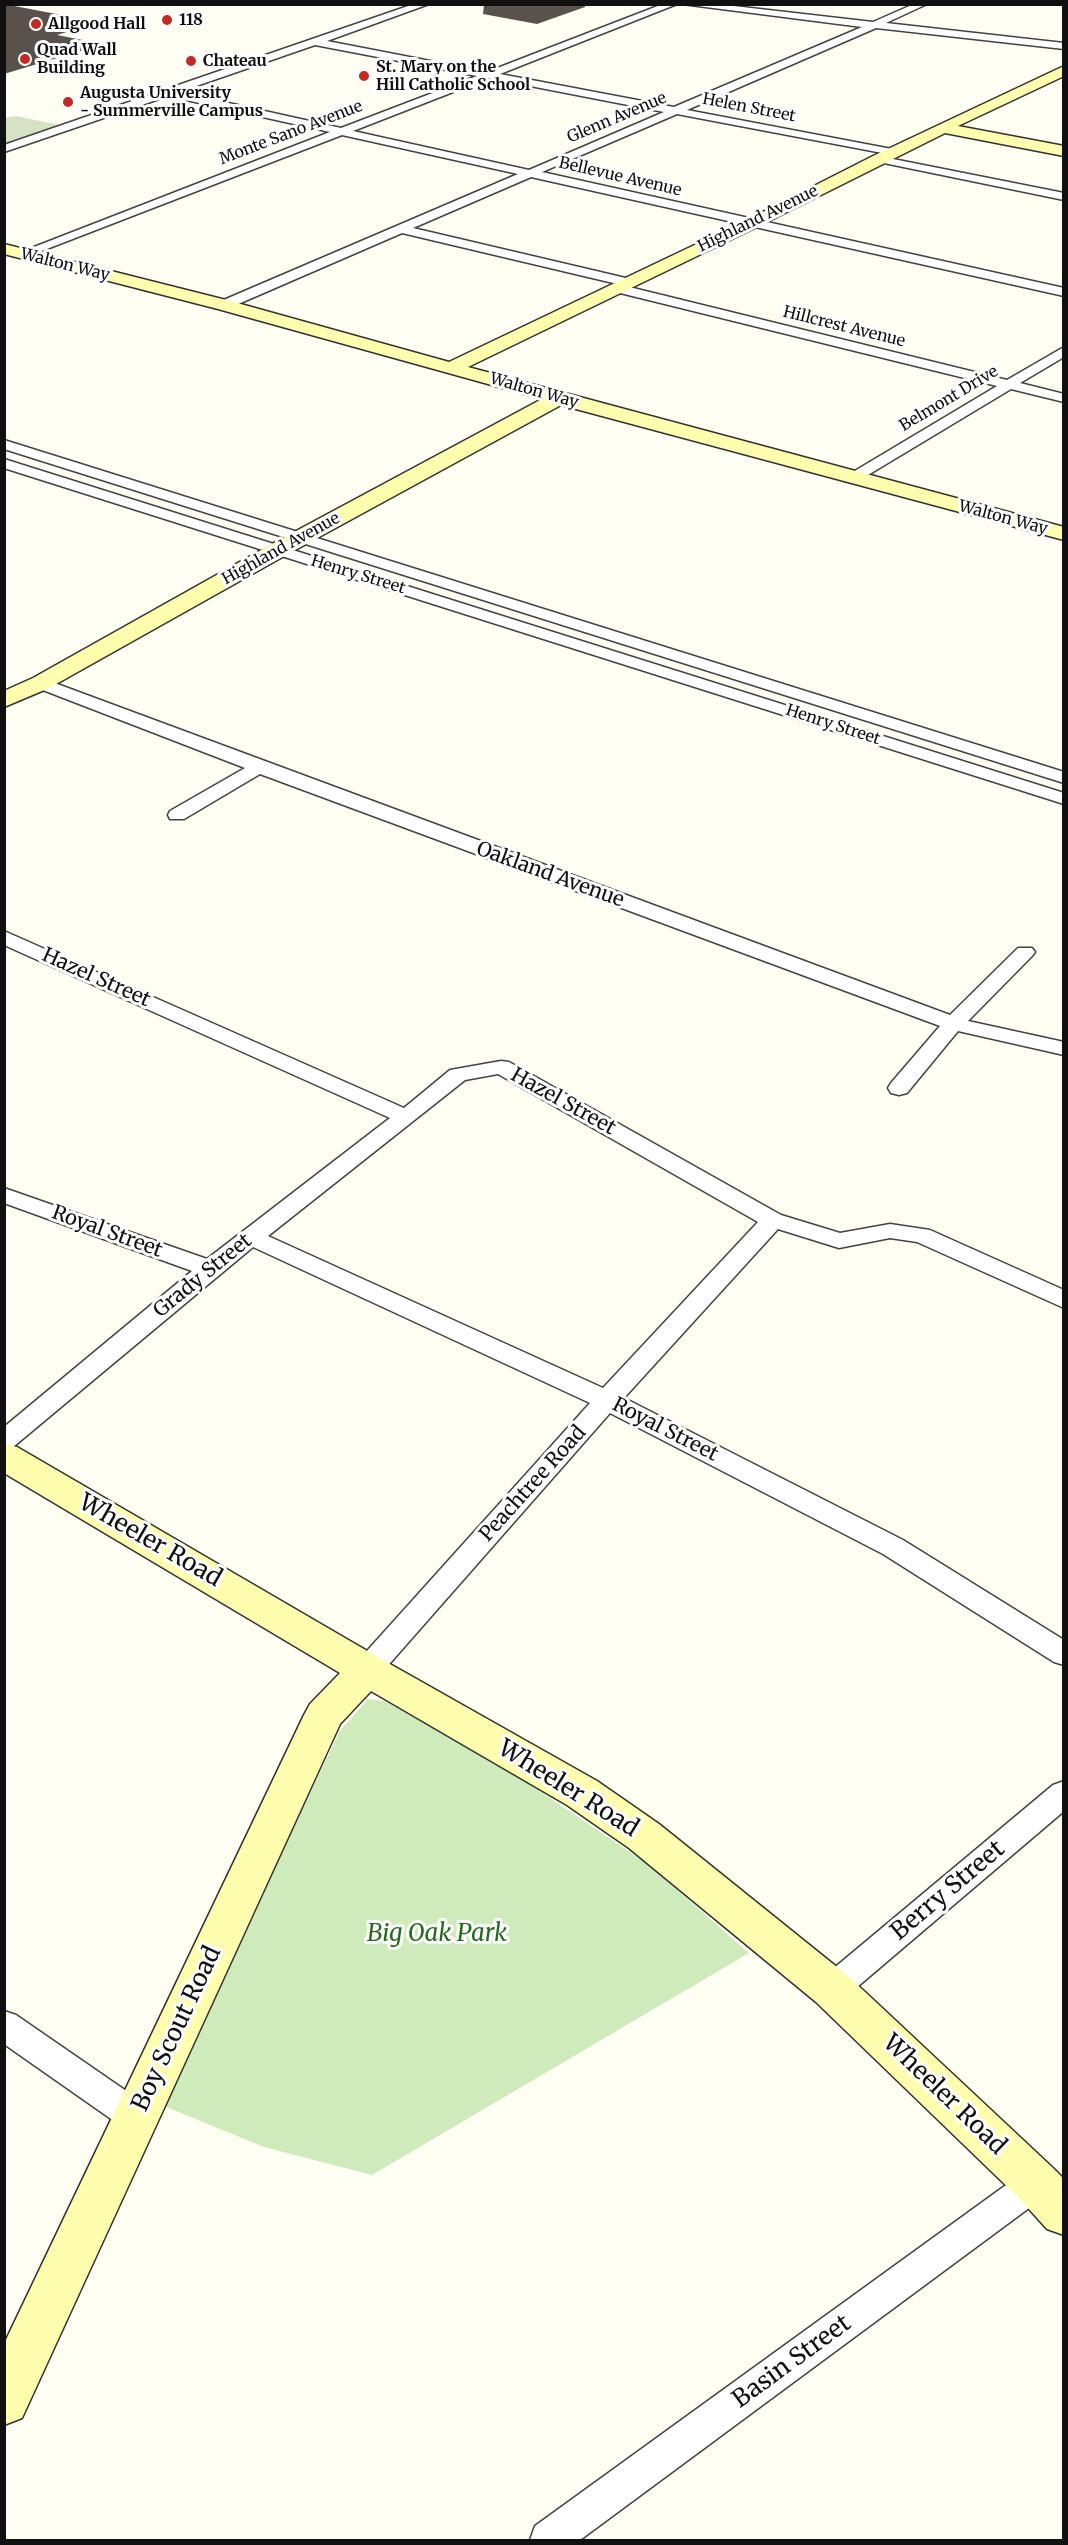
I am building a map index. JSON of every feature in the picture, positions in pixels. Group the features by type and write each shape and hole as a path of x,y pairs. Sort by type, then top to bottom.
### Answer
{"main road":[{"name":"Highland Avenue","path":"451,368 1064,70"},
{"path":"944,128 1064,151"},
{"name":"Walton Way","path":"4,249 224,305 1064,534"},
{"name":"Highland Avenue","path":"4,700 41,682 278,550 559,398"},
{"name":"Wheeler Road","path":"4,1456 367,1670 582,1792 644,1836 832,1989 1036,2183 1064,2213"},
{"name":"Boy Scout Road","path":"4,2400 324,1715 367,1670"}],"street":[{"path":"4,149 425,4"},
{"name":"Monte Sano Avenue","path":"22,254 673,4"},
{"path":"686,4 1064,46"},
{"name":"Glenn Avenue","path":"224,305 923,4"},
{"name":"Helen Street","path":"315,42 676,111 886,155 1064,197"},
{"name":"Bellevue Avenue","path":"169,93 1064,292"},
{"name":"Hillcrest Avenue","path":"401,229 1064,398"},
{"name":"Belmont Drive","path":"853,477 1064,351"},
{"name":"Henry Street","path":"4,444 1064,778"},
{"path":"37,474 60,462"},
{"name":"Henry Street","path":"4,463 1064,799"},
{"path":"576,643 595,631"},
{"name":"Oakland Avenue","path":"41,682 259,767 953,1024 1064,1050"},
{"path":"918,752 936,738"},
{"path":"177,815 259,767"},
{"name":"Hazel Street","path":"4,937 406,1117 458,1075 501,1067 773,1220 839,1241 890,1231 922,1235 1064,1300"},
{"path":"899,1088 953,1024 1025,952"},
{"name":"Grady Street","path":"4,1441 210,1269 406,1117"},
{"name":"Royal Street","path":"4,1195 210,1269"},
{"name":"Peachtree Road","path":"367,1670 607,1400 773,1220"},
{"name":"Royal Street","path":"251,1237 607,1400 893,1546 1064,1654"},
{"name":"Berry Street","path":"832,1989 1064,1793"},
{"path":"4,2025 136,2117"},
{"name":"Basin Street","path":"549,2541 1036,2183"}],"green space":[{"path":"16,116 59,125 5,145 5,118"},
{"name":"Big Oak Park","path":"368,1699 384,1701 510,1771 646,1863 749,1953 372,2175 264,2147 159,2104 340,1731"}],"building":[{"path":"4,4 72,17 48,25 73,30 57,35 103,44 4,74"},
{"path":"484,4 585,4 585,7 537,24 483,14"}],"place":[{"name":"118","path":"167,20"},
{"name":"Allgood Hall","path":"36,24"},
{"name":"Quad Wall Building","path":"25,59"},
{"name":"Chateau","path":"191,61"},
{"name":"St. Mary on the Hill Catholic School","path":"364,76"},
{"name":"Augusta University - Summerville Campus","path":"68,102"}]}
